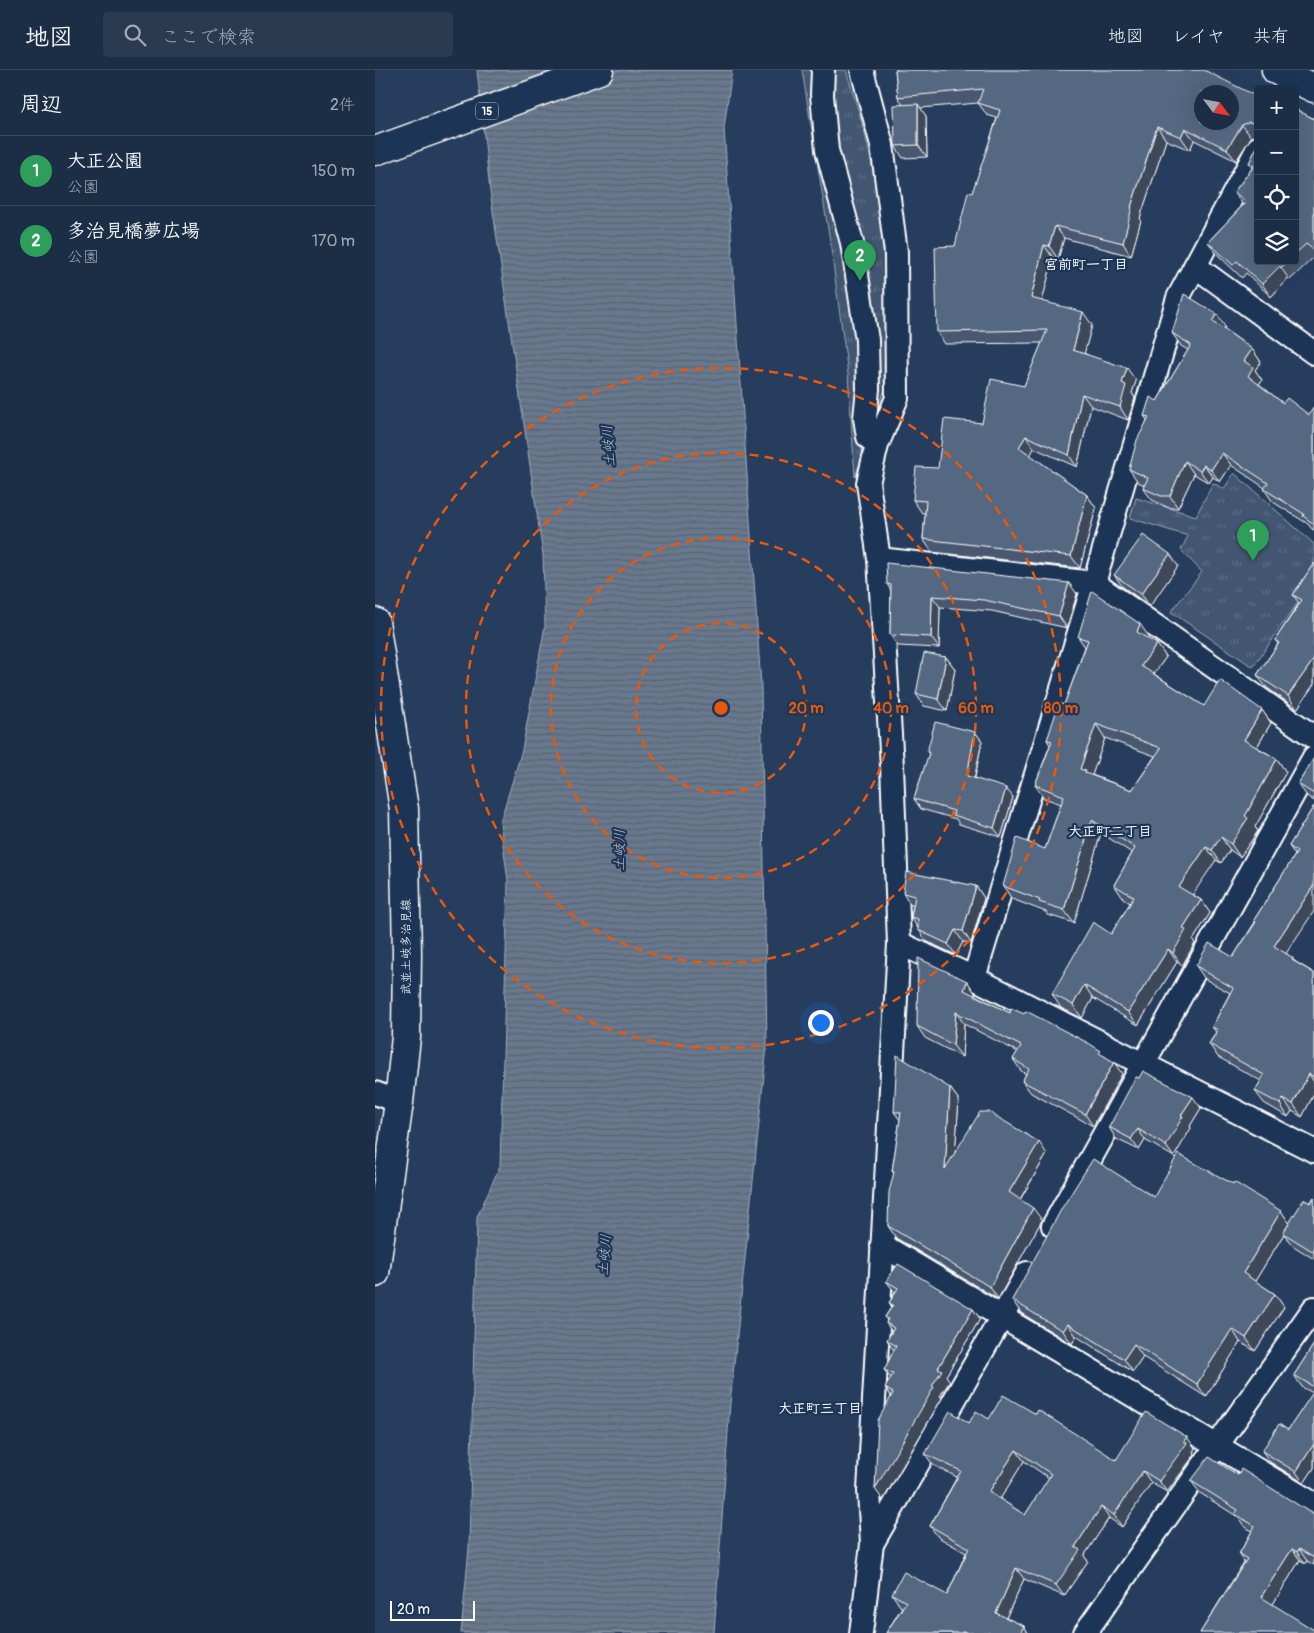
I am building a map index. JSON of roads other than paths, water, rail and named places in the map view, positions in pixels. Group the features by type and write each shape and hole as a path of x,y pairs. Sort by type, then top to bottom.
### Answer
{"main road":[{"name":"15","path":"375,151 599,70"},
{"name":"武並土岐多治見線","path":"375,626 404,809 407,953 406,1018 387,1097 375,1273"}],"street":[{"path":"823,70 822,95 827,150 852,243 867,340 869,389 865,418 868,437 877,445"},
{"path":"861,1633 872,1544 869,1491 899,943 892,766 879,559 868,483 877,445 897,398 896,252 882,145 862,70"},
{"path":"974,978 1178,298 1254,155"},
{"path":"1195,266 1312,345"},
{"path":"879,559 1094,583 1314,737"},
{"path":"872,1544 1003,1318 1314,757"},
{"path":"899,943 974,978 1314,1151"},
{"path":"882,1245 1314,1504"},
{"path":"1085,1633 1314,1308"}],"water":[{"name":"土岐川","path":"477,70 732,70 724,128 761,686 767,1046 730,1403 714,1633 461,1633 469,1548 477,1217 500,1166 508,881 500,822 522,750 545,626 543,555 490,191"}],"place":[{"name":"多治見橋夢広場","path":"860,281"},
{"name":"大正公園","path":"1253,561"}],"district":[{"name":"宮前町一丁目","path":"1086,264"},
{"name":"大正町二丁目","path":"1110,831"},
{"name":"大正町三丁目","path":"820,1408"}]}
